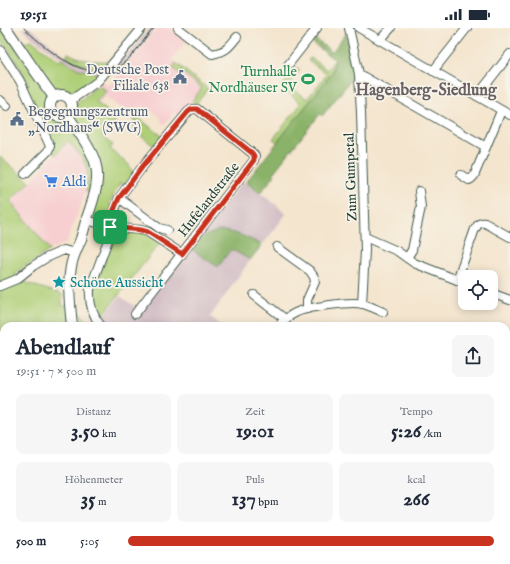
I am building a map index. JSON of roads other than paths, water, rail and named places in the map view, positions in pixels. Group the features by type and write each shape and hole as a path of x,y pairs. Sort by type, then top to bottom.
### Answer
{"main road":[{"path":"6,28 54,97"},
{"path":"62,95 70,101 71,107 67,115 60,117 53,114 50,103 54,97 62,95"},
{"path":"67,115 84,140 95,161 98,173 97,187 93,202 72,261 70,271 72,322"}],"street":[{"path":"70,101 98,81 142,28"},
{"path":"178,28 212,54 228,49 237,37"},
{"path":"288,65 317,28"},
{"name":"Zum Gumpetal","path":"349,28 359,74 365,237 362,304"},
{"path":"358,28 510,115"},
{"path":"380,40 391,28"},
{"path":"433,71 467,28"},
{"path":"0,50 20,82 50,146 48,151 25,174"},
{"path":"477,96 510,54"},
{"path":"359,74 486,147"},
{"path":"0,100 7,106"},
{"name":"Hufelandstraße","path":"135,314 254,160 252,153 197,109 192,109 188,112 143,166 119,198 159,228 167,230"},
{"path":"461,176 469,180 474,176 502,111"},
{"path":"407,258 412,250 421,207 419,191"},
{"path":"98,322 93,314 89,296 90,289 108,240 113,212 119,198"},
{"name":"Hufelandstraße","path":"87,220 110,227 148,232 182,254"},
{"path":"464,270 475,229 478,224 482,222 485,223 510,237"},
{"path":"365,237 397,250 414,263 458,280"},
{"path":"277,247 310,271 314,277 315,282 307,300 307,309"},
{"path":"0,286 17,279 33,266 64,250 75,253"},
{"path":"254,295 285,319"},
{"path":"498,296 510,300"},
{"path":"282,322 296,312 307,309 352,303 362,304 383,312"}],"tram line":[{"path":"24,28 44,46 69,63 95,71 109,71 121,65 134,53 154,28"}],"place":[{"name":"Deutsche Post Filiale 638","path":"180,77"},
{"name":"Turnhalle Nordhäuser SV","path":"308,79"},
{"name":"Begegnungszentrum „Nordhaus“ (SWG)","path":"17,119"},
{"name":"Aldi","path":"51,181"},
{"name":"Schöne Aussicht","path":"59,282"}],"district":[{"name":"Hagenberg-Siedlung","path":"426,89"}]}
